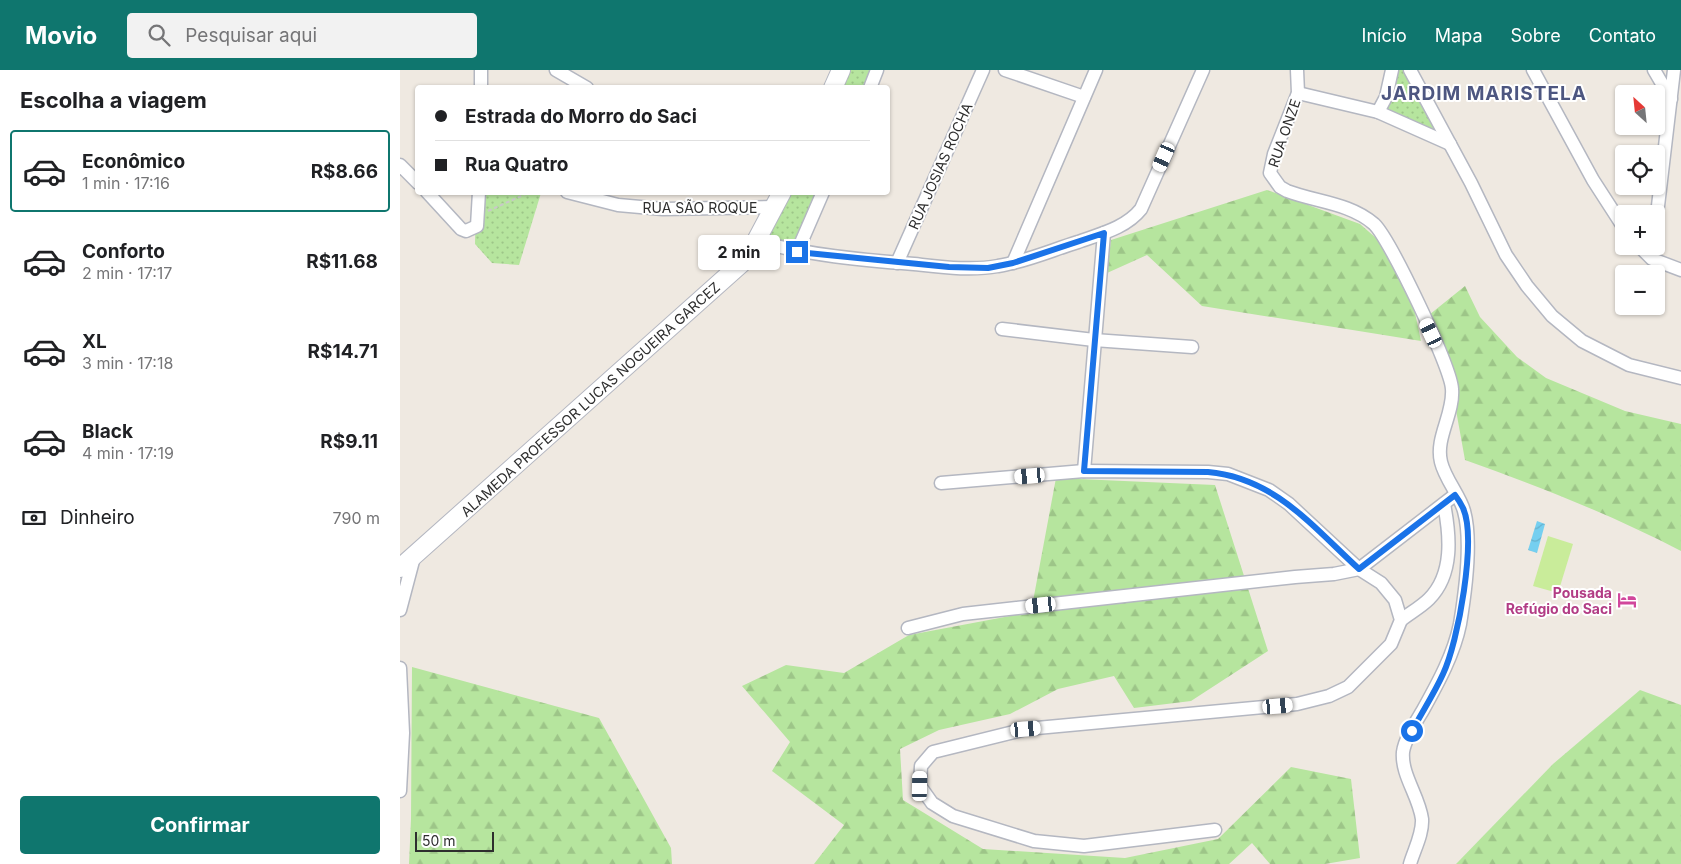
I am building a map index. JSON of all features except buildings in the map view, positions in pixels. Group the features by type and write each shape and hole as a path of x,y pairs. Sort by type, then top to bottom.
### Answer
{"main road":[{"path":"834,85 841,70"},
{"name":"ALAMEDA PROFESSOR LUCAS NOGUEIRA GARCEZ","path":"400,568 743,262 778,200"}],"street":[{"path":"481,70 481,85"},
{"path":"556,70 582,85"},
{"path":"871,85 877,70"},
{"name":"RUA JOSIAS ROCHA","path":"897,263 983,70"},
{"path":"1005,70 1084,97"},
{"path":"1013,263 1096,70"},
{"path":"756,241 797,252 897,263 988,268 1013,263 1104,233 1136,216 1141,209 1203,70"},
{"path":"1297,70 1298,93 1378,112 1450,144"},
{"path":"1378,112 1386,97 1392,70"},
{"path":"1410,70 1506,255 1527,286 1552,316 1582,341 1629,365 1681,378"},
{"path":"1532,70 1593,180 1615,214"},
{"path":"1654,70 1670,99"},
{"path":"1658,205 1674,70"},
{"name":"RUA ONZE","path":"1298,93 1274,154 1270,173 1280,186 1287,191 1356,212 1374,224 1385,238 1438,348 1452,388 1451,411 1443,434 1440,452 1441,461 1455,495"},
{"path":"400,165 415,180"},
{"path":"429,195 466,231 477,226 479,195"},
{"name":"RUA SÃO ROQUE","path":"579,195 618,205 664,209 778,200"},
{"path":"797,252 822,195"},
{"path":"1084,471 1104,233"},
{"path":"1658,255 1681,270"},
{"path":"1002,328 1094,340 1192,347"},
{"path":"941,483 1084,471 1208,472 1228,474 1248,480 1269,490 1289,504 1359,569 1380,583 1395,600 1401,620"},
{"path":"908,628 963,614 1334,574 1359,569 1455,495 1464,510 1467,529 1465,576 1459,626 1444,673 1403,750 1403,765 1422,820 1420,838 1410,864"},
{"path":"1215,830 1084,846 1034,841 953,816 932,803 920,786 921,766 933,752 1026,729 1297,704 1329,696 1348,687 1392,644 1401,620 1430,598 1441,582 1449,558 1448,524 1444,504"},
{"path":"400,610 414,557"},
{"path":"400,668 403,733 400,791"}],"path":[{"path":"479,215 523,195"}],"green space":[{"path":"843,70 875,70 869,85 836,85"},
{"path":"1392,70 1410,70 1450,144 1379,112"},
{"path":"1267,190 1360,224 1384,245 1414,308 1421,341 1202,306 1147,255 1107,273 1111,240"},
{"path":"476,195 540,195 519,265 492,263 475,244"},
{"path":"783,195 819,195 795,249 760,241"},
{"path":"1465,286 1480,317 1517,357 1546,378 1625,411 1681,424 1681,551 1628,525 1574,502 1465,460 1452,388 1424,319"},
{"path":"1056,478 1215,485 1268,651 1191,701 1134,708 1114,676 1058,689 1010,714 939,730 900,749 903,800 983,849 1125,858 1218,839 1291,767 1351,779 1360,858 1325,864 1270,864 1252,843 1229,864 814,864 844,825 772,771 790,742 742,686 786,665 844,673 909,635 1031,612"},
{"path":"1548,536 1573,544 1558,593 1533,586"},
{"path":"412,667 599,718 671,848 672,864 409,864"},
{"path":"1640,690 1681,705 1681,864 1456,864 1553,764"}],"water":[{"path":"1537,521 1545,524 1537,553 1528,550"}],"place":[{"name":"Pousada Refúgio do Saci","path":"1627,600"}],"district":[{"name":"JARDIM MARISTELA","path":"1484,93"}],"route":[{"path":"797,252 897,263 988,268 1013,263 1104,233 1084,471 1208,472 1228,474 1248,480 1269,490 1289,504 1359,569 1455,495 1464,510 1467,529 1465,576 1459,626 1444,673 1412,731"}]}
